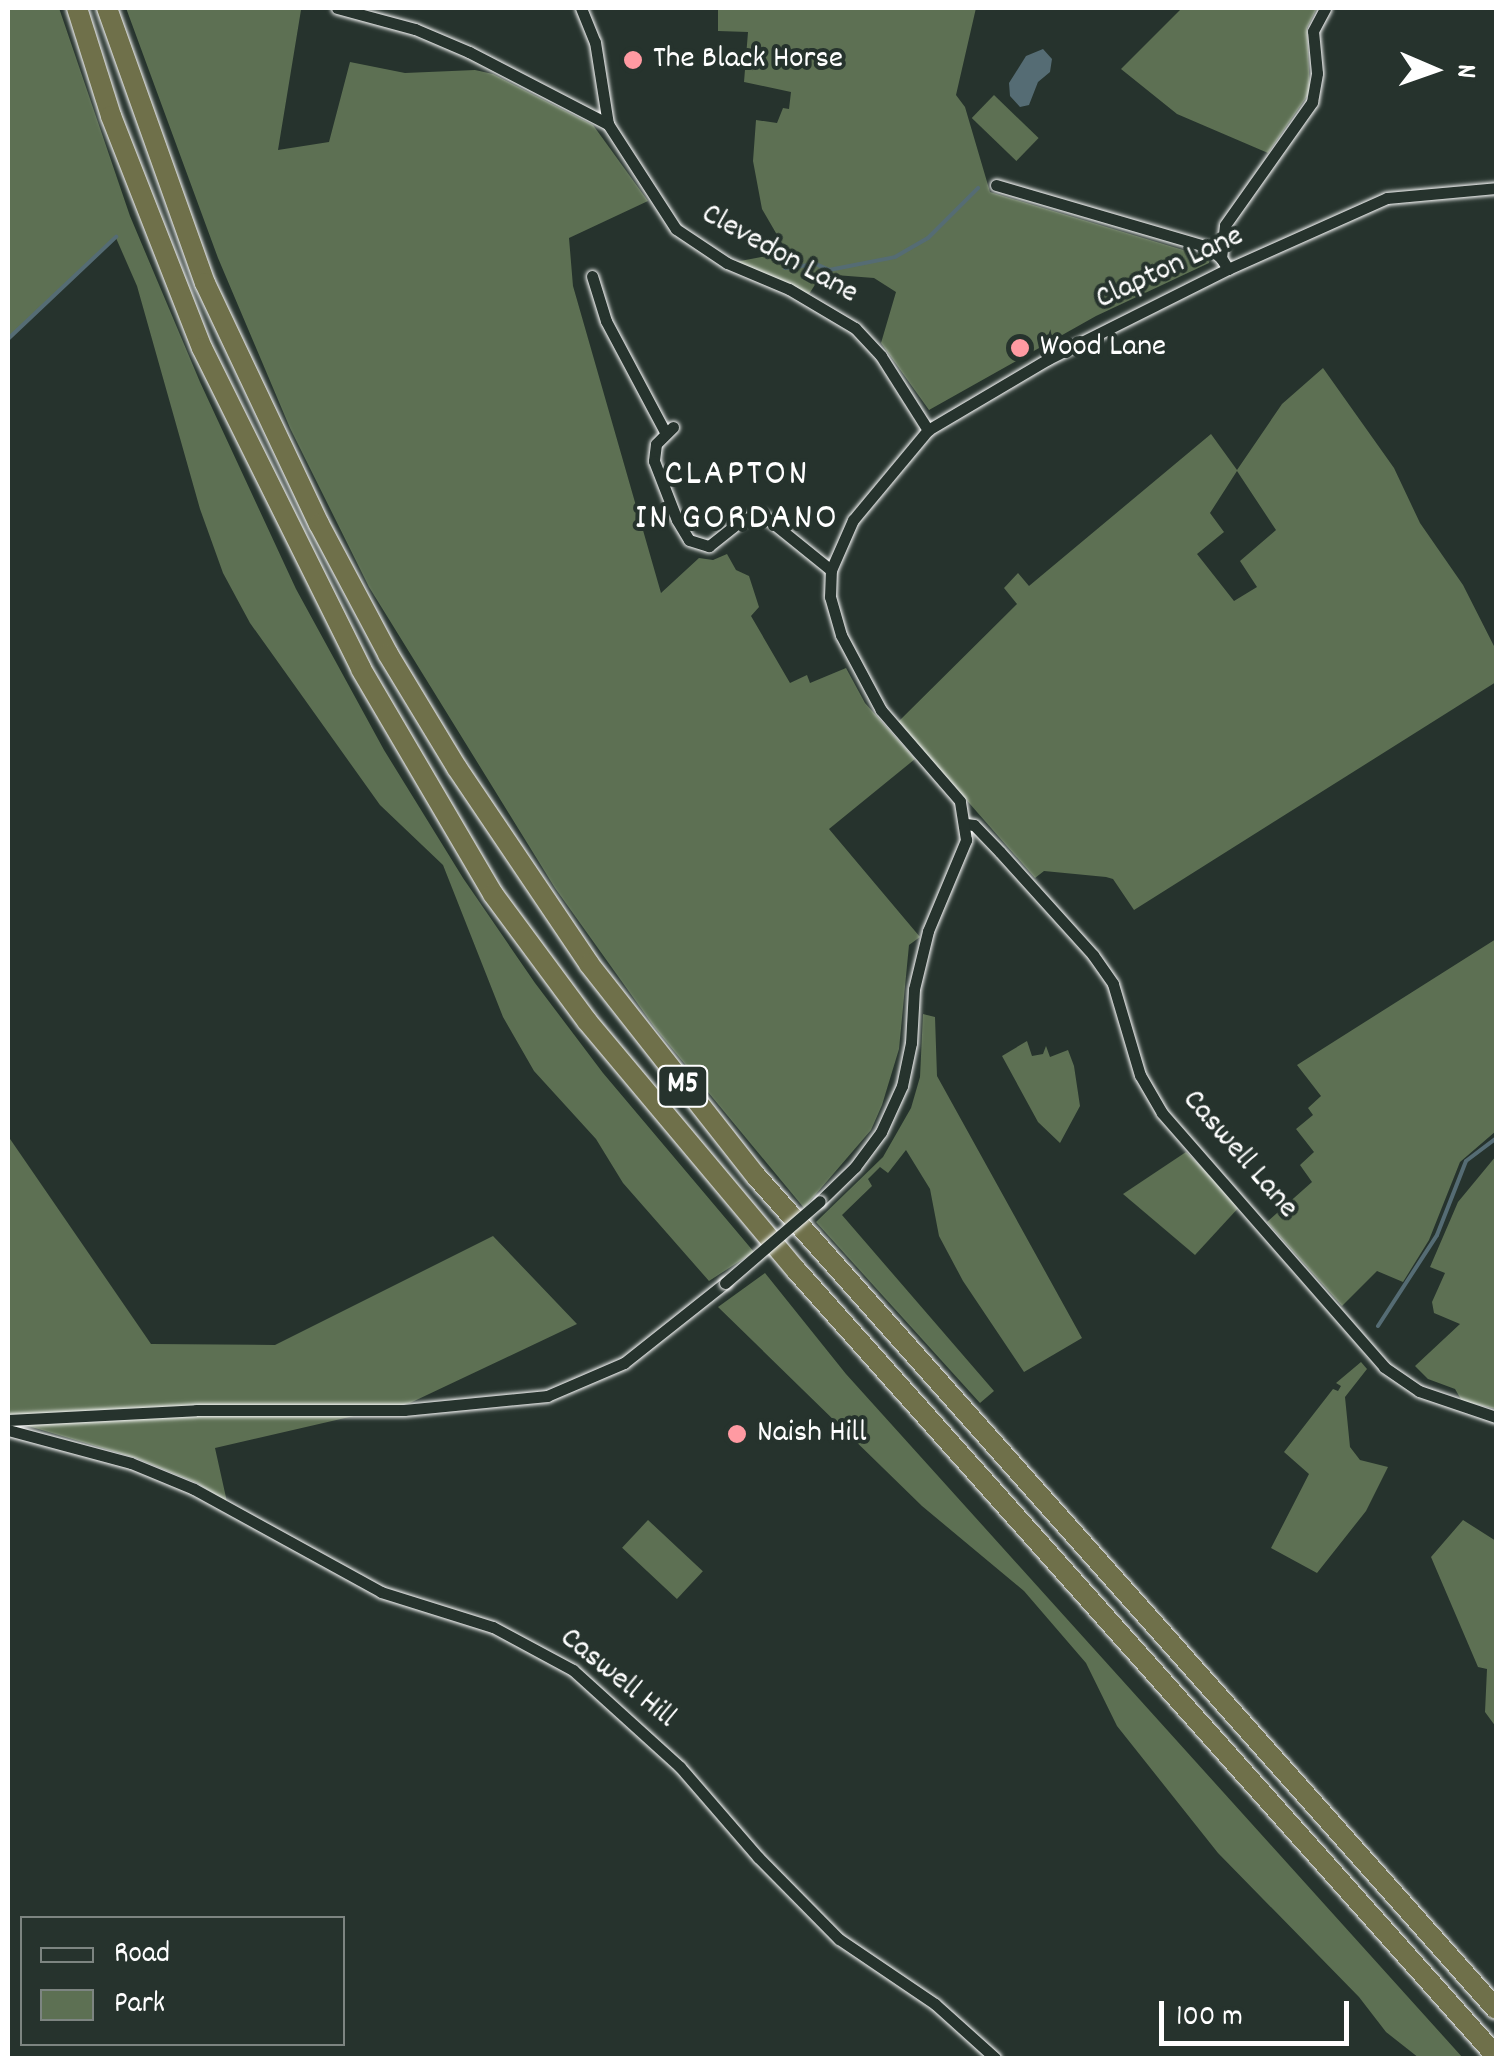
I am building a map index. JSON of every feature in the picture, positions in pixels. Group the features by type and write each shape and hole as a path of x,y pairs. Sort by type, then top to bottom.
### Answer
{"highway":[{"name":"M5","path":"78,8 110,116 202,348 361,669 493,894 587,1021 796,1270 1496,2056"},
{"name":"M5","path":"107,8 205,283 348,582 458,768 589,964 767,1188 1496,2008"}],"street":[{"path":"337,8 415,29 470,52 608,124"},
{"name":"Clevedon Lane","path":"581,8 595,42 608,124 683,236 727,263 799,294 855,328 884,359 928,430"},
{"path":"1225,264 1225,225 1312,102 1317,73 1313,30 1326,8"},
{"path":"996,186 1208,247 1225,264"},
{"name":"Clapton Lane","path":"831,570 839,545 867,500 928,430 1048,358 1225,264 1387,198 1496,188"},
{"path":"8,1420 196,1410 404,1410 547,1396 624,1363 820,1201 881,1132 902,1086 911,1043 914,990 928,932 964,849 966,824 960,801 889,721 864,682 833,612 831,570 776,523 759,515 743,519 708,546 694,544 677,520 654,460 656,444 669,430 606,321 592,276"},
{"name":"Caswell Lane","path":"966,824 974,825 1000,852 1103,969 1113,984 1140,1075 1162,1113 1253,1212 1384,1367 1419,1392 1496,1416"},
{"name":"Caswell Hill","path":"8,1430 131,1463 194,1489 381,1592 493,1627 573,1670 680,1768 758,1857 839,1939 935,2004 995,2058"}],"green space":[{"path":"8,8 59,8 130,216 200,382 296,589 384,750 463,878 535,983 603,1073 754,1252 709,1281 623,1183 596,1139 534,1071 503,1017 443,865 380,805 250,623 223,573 200,509 137,286 116,238 8,339"},
{"path":"126,8 301,10 278,150 329,142 350,62 405,73 475,70 493,74 593,125 648,201 569,238 573,286 661,593 699,558 713,560 727,554 736,570 749,576 759,607 751,616 790,683 807,675 810,683 846,668 865,703 915,759 829,829 920,937 909,945 899,1049 882,1105 871,1130 804,1208 655,1028 555,888 369,587 290,428 218,258"},
{"path":"718,8 976,8 956,95 965,107 990,192 1210,258 1209,263 1096,316 929,410 881,343 896,292 874,278 822,274 809,294 735,262 787,252 762,209 753,161 756,120 777,123 783,108 789,109 791,92 744,82 748,32 718,31"},
{"path":"1182,8 1317,8 1307,28 1310,92 1268,153 1177,114 1121,69"},
{"path":"994,95 1039,138 1016,161 972,118"},
{"path":"1323,368 1394,468 1420,523 1463,585 1496,650 1496,682 1134,910 1113,879 1044,871 1035,878 898,722 1017,604 1004,588 1018,573 1029,586 1211,434 1237,470 1282,404","holes":["1237,471 1276,530 1240,561 1257,587 1234,601 1197,554 1224,532 1210,513"]},
{"path":"1496,939 1496,1131 1460,1162 1429,1240 1403,1282 1377,1271 1342,1306 1267,1222 1312,1182 1300,1165 1314,1152 1296,1129 1313,1115 1308,1108 1321,1096 1297,1065"},
{"path":"923,1014 935,1017 937,1076 1082,1338 1024,1372 963,1281 939,1236 930,1189 906,1150 888,1173 880,1167 868,1179 872,1186 842,1215 994,1391 980,1403 816,1222 883,1157 911,1108 920,1077"},
{"path":"1027,1041 1032,1056 1043,1054 1046,1046 1050,1057 1068,1050 1074,1066 1080,1106 1060,1143 1038,1122 1002,1056"},
{"path":"8,1136 151,1344 275,1345 493,1236 577,1324 410,1403 215,1448 227,1502 197,1483 136,1458 8,1420"},
{"path":"1186,1152 1241,1205 1195,1255 1123,1194"},
{"path":"1496,1156 1496,1409 1462,1401 1455,1389 1428,1379 1415,1366 1460,1324 1434,1313 1432,1302 1445,1273 1430,1267 1458,1202"},
{"path":"765,1273 846,1374 1463,2058 1419,2058 1386,2032 1359,1997 1218,1853 1117,1726 1086,1663 1024,1591 922,1506 718,1307"},
{"path":"1361,1362 1367,1369 1345,1397 1350,1447 1360,1460 1388,1467 1366,1511 1317,1573 1271,1548 1309,1474 1284,1452 1333,1389 1338,1391 1341,1386 1336,1383"},
{"path":"648,1520 703,1571 677,1599 622,1548"},
{"path":"1463,1520 1496,1541 1496,1727 1485,1712 1487,1669 1478,1667 1431,1557"}],"water":[{"path":"1043,49 1052,59 1050,72 1038,82 1029,105 1020,107 1010,96 1009,83 1026,56"}],"waterway":[{"path":"785,268 816,264 829,270 895,257 928,238 978,188"},
{"path":"8,339 116,237"},
{"path":"1378,1326 1437,1235 1466,1161 1496,1138"}],"place":[{"name":"The Black Horse","path":"633,60"},
{"name":"Wood Lane","path":"1020,348"},
{"name":"Naish Hill","path":"737,1434"}],"district":[{"name":"CLAPTON IN GORDANO","path":"737,498"}]}
